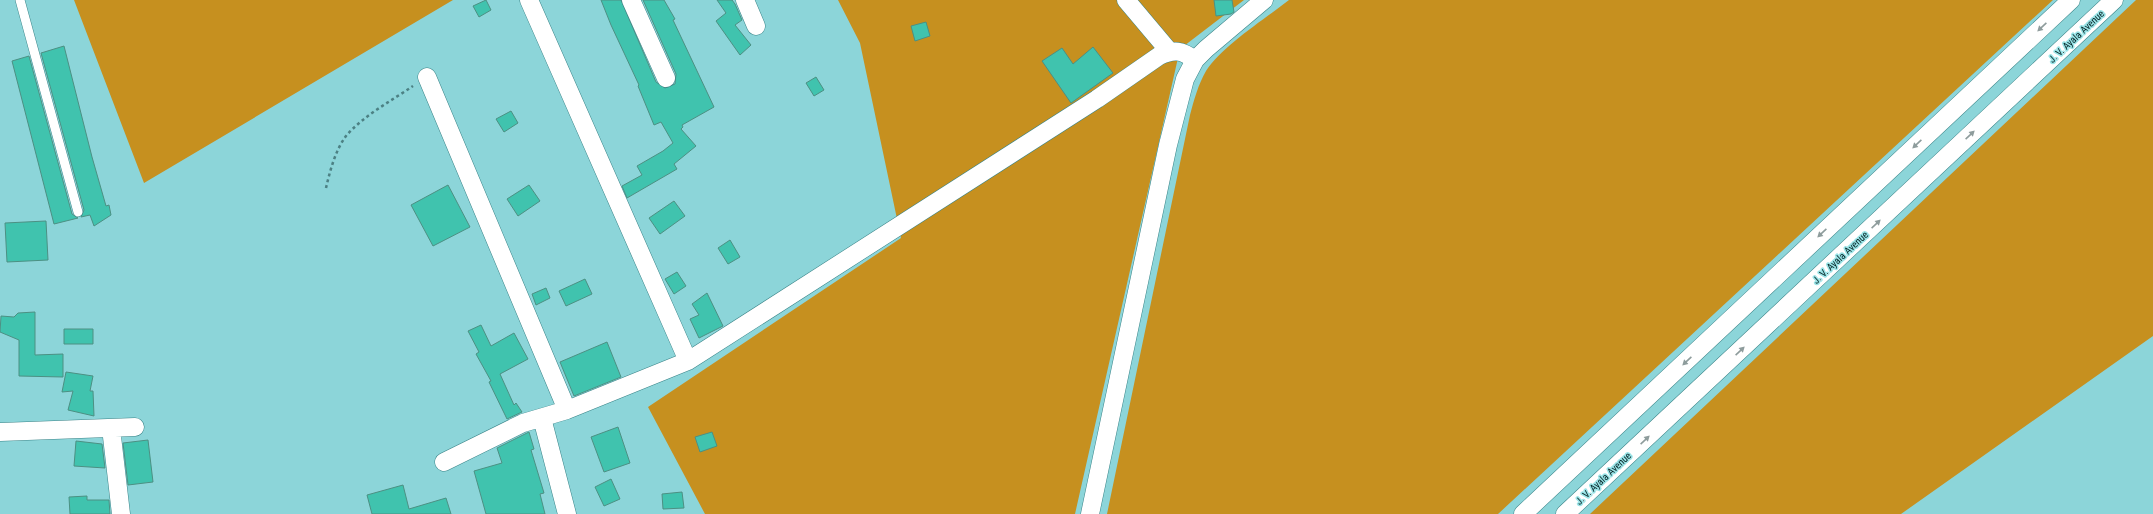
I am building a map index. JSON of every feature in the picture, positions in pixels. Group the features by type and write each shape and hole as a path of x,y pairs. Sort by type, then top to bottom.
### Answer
{"street":[{"path":"529,0 688,360"},
{"path":"631,0 666,78"},
{"path":"745,0 756,26"},
{"path":"1126,0 1169,51"},
{"path":"1090,514 1178,104 1185,78 1195,60 1223,32 1264,0"},
{"path":"1523,514 2071,0"},
{"name":"J. V. Ayala Avenue","path":"1565,514 2114,0"},
{"path":"444,462 523,423 567,410 688,360 1169,51 1184,53 1195,60"},
{"path":"427,77 567,410"},
{"path":"1767,286 1786,307"},
{"path":"542,418 567,514"},
{"path":"111,428 121,514"},
{"path":"0,432 135,428"}],"lane":[{"path":"20,0 78,212"}],"path":[{"path":"326,188 336,154 346,137 362,122 427,77"}],"shaded area":[{"path":"74,0 453,0 144,183"},
{"path":"838,0 1244,0 1180,49 1075,514 705,514 648,407 901,238 860,43"},
{"path":"1289,0 2053,0 1498,514 1107,514 1190,115 1196,93 1206,71 1222,52 1244,33"},
{"path":"2136,0 2153,0 2153,336 1901,514 1590,514"}],"building":[{"path":"486,0 491,10 479,17 473,6"},
{"path":"601,0 621,0 656,82 665,88 675,84 676,74 643,0 664,0 675,19 673,20 714,107 682,125 683,127 681,129 696,146 674,164 677,169 627,198 622,186 642,175 637,166 663,151 673,143 661,122 654,125 638,86 639,85"},
{"path":"717,0 732,0 742,20 735,25 751,45 740,55 716,21 726,13"},
{"path":"1214,0 1232,0 1234,12 1231,14 1216,16"},
{"path":"926,22 930,36 915,41 911,26"},
{"path":"64,46 92,157 106,206 109,205 111,215 94,226 90,215 81,217 84,210 41,53"},
{"path":"1093,47 1113,73 1071,103 1042,61 1062,48 1073,64"},
{"path":"29,56 72,214 78,218 54,224 12,61"},
{"path":"816,77 824,90 814,96 806,83"},
{"path":"511,111 518,123 504,132 496,119"},
{"path":"448,185 470,227 433,246 411,205"},
{"path":"529,185 540,201 518,216 507,199"},
{"path":"674,201 685,216 660,234 649,218"},
{"path":"46,221 48,260 7,262 5,223"},
{"path":"730,240 740,257 728,264 718,248"},
{"path":"677,272 686,286 674,294 665,279"},
{"path":"585,279 592,294 566,306 559,291"},
{"path":"546,288 550,298 536,305 532,294"},
{"path":"707,293 723,326 699,338 690,319 699,315 692,304"},
{"path":"35,312 35,355 63,354 63,377 19,376 19,340 0,332 1,316 14,317 18,313"},
{"path":"481,325 491,346 514,333 528,359 500,374 514,405 516,403 522,412 507,419 489,382 491,381 476,354 479,352 468,331"},
{"path":"64,329 93,329 93,344 64,344"},
{"path":"607,342 621,377 574,396 560,362"},
{"path":"66,372 93,376 90,391 93,391 94,416 68,410 73,391 62,392"},
{"path":"618,427 630,463 604,472 591,437"},
{"path":"529,432 534,449 531,450 544,493 540,494 545,514 486,514 474,471 502,463 497,448"},
{"path":"712,432 717,446 700,452 695,437"},
{"path":"148,440 153,482 128,485 123,443"},
{"path":"76,441 102,444 105,468 74,466"},
{"path":"611,479 620,499 604,506 595,487"},
{"path":"403,485 409,509 446,498 451,514 372,514 367,495"},
{"path":"682,492 684,508 663,509 662,494"},
{"path":"87,496 87,500 109,500 110,514 70,514 69,497"}]}
